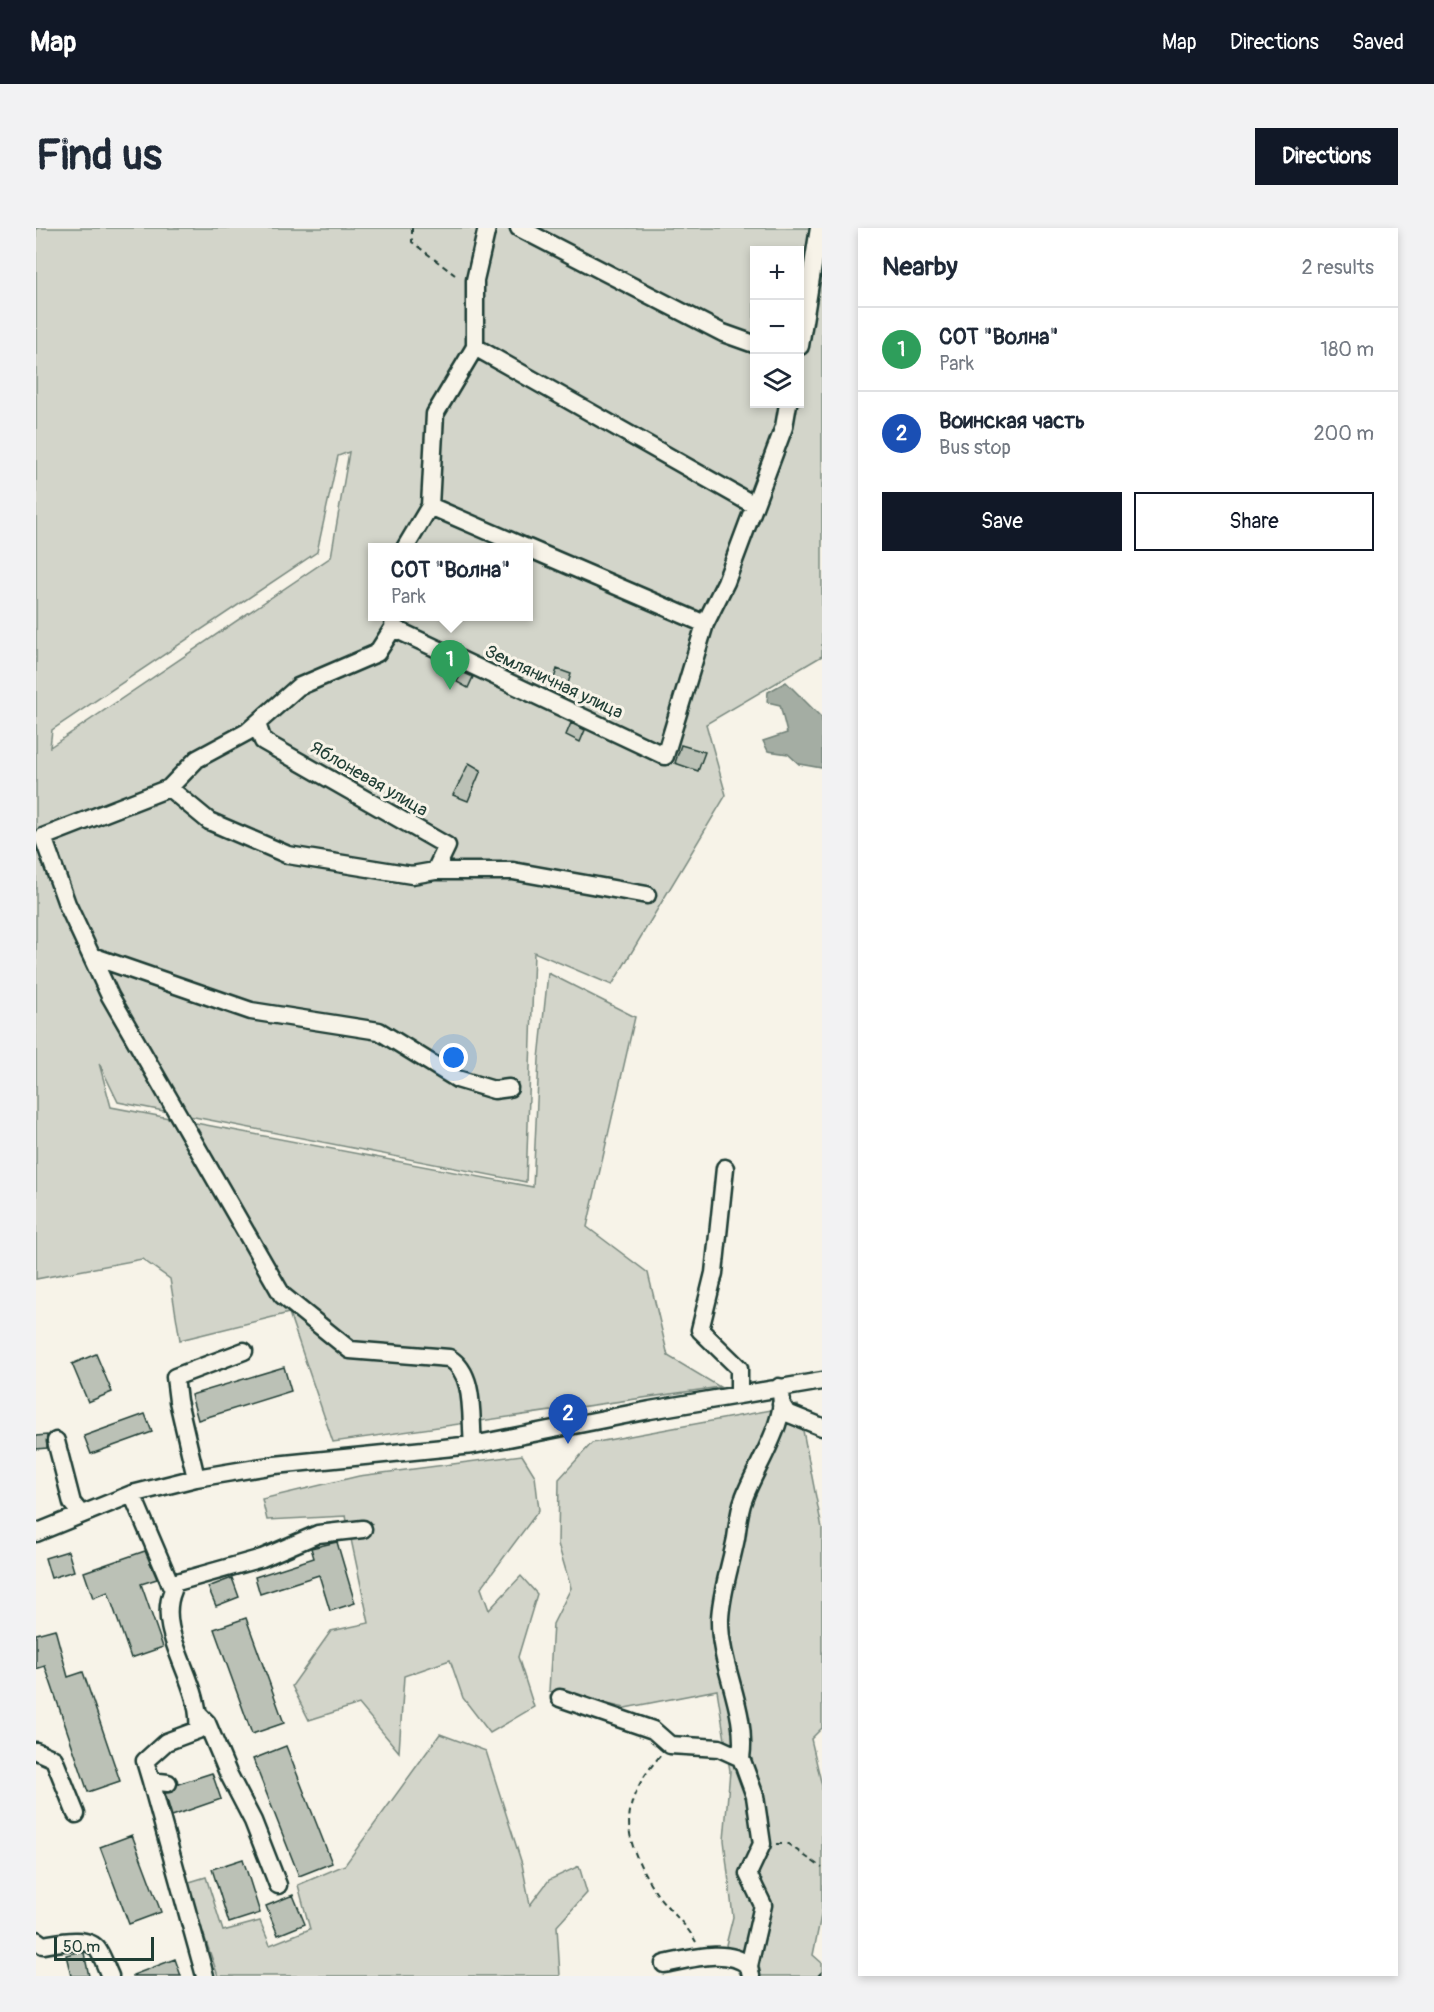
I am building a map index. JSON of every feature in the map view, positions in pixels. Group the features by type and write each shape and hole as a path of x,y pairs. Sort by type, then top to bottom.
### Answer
{"street":[{"path":"408,543 429,506 435,414 476,347 476,280 487,228"},
{"path":"519,228 713,328 750,342"},
{"path":"804,321 819,228"},
{"path":"476,347 754,505"},
{"path":"533,551 705,624 726,582 784,427 787,408"},
{"path":"429,506 515,543"},
{"path":"394,622 377,654 298,687 247,732 197,759 169,788 43,837 67,904 110,996 282,1295 350,1350 449,1358 460,1364 467,1378 473,1445"},
{"name":"Земляничная улица","path":"394,622 665,756 705,624"},
{"name":"Яблоневая улица","path":"257,724 263,741 447,846 435,871"},
{"path":"169,788 209,821 288,855 412,875 435,871 513,871 647,895"},
{"path":"92,956 251,1011 379,1031 457,1079 494,1090 509,1088"},
{"path":"725,1168 714,1273 700,1330 739,1368 739,1394"},
{"path":"196,1478 178,1401 175,1377 244,1351"},
{"path":"36,1533 132,1494 196,1478 275,1465 473,1445 739,1394 780,1396 822,1381"},
{"path":"780,1396 787,1413 822,1427"},
{"path":"750,1971 763,1905 748,1874 762,1844 754,1796 741,1758 743,1739 727,1675 720,1619 743,1500 761,1456 776,1430 780,1396"},
{"path":"56,1441 72,1503 81,1514"},
{"path":"132,1494 173,1590 167,1604 170,1628 195,1694 199,1715 198,1730 166,1742 145,1761 205,1976"},
{"path":"170,1584 262,1558 318,1534 363,1529"},
{"path":"560,1698 653,1730 670,1745 719,1748 741,1758"},
{"path":"199,1715 207,1723 253,1821 278,1885"},
{"path":"36,1751 54,1759 76,1814"},
{"path":"151,1781 168,1783"},
{"path":"36,1940 43,1946 64,1942 87,1942 97,1948 110,1976"},
{"path":"664,1964 704,1957 729,1956 742,1960 750,1971"}],"path":[{"path":"412,228 412,242 455,275"},
{"path":"670,1745 645,1773 629,1804 627,1821 636,1851 654,1890 687,1924 704,1957"},
{"path":"762,1844 788,1844 822,1868"},
{"path":"818,1976 822,1972"}],"shaded area":[{"path":"36,228 822,228 822,656 706,724 726,795 612,985 534,952 526,1182 118,1102 99,1063 111,1107 533,1187 539,1059 548,973 635,1017 587,1227 648,1273 668,1356 720,1387 333,1442 289,1313 180,1340 170,1279 142,1259 36,1279","holes":["349,452 331,557 50,747 52,730 317,552 338,456"]},
{"path":"786,682 822,718 822,768 799,764 788,754 768,751 763,741 787,733 780,705 767,702 768,692"},
{"path":"798,1405 822,1528 822,1728 811,1739 822,1786 822,1911 813,1955 822,1963 822,1976 741,1976 726,1945 733,1917 724,1840 730,1771 717,1690 625,1708 549,1691 553,1624 571,1588 558,1544 559,1479 592,1443"},
{"path":"522,1455 535,1476 539,1510 481,1588 489,1610 521,1576 537,1594 518,1657 534,1707 490,1733 463,1698 450,1660 404,1676 399,1752 359,1704 309,1720 292,1686 331,1631 369,1623 346,1516 267,1520 262,1499 359,1476"},
{"path":"440,1734 486,1751 522,1864 530,1905 549,1880 579,1866 587,1893 557,1926 560,1976 218,1976 186,1883 206,1877 223,1931 260,1921 270,1945 310,1929 298,1885 345,1865"}],"building":[{"path":"557,669 571,674 566,690 552,685"},
{"path":"462,672 473,677 468,688 457,682"},
{"path":"571,723 585,730 580,742 566,735"},
{"path":"681,745 705,752 698,771 675,763"},
{"path":"469,763 481,770 468,801 453,795"},
{"path":"96,1354 112,1392 88,1402 72,1364"},
{"path":"284,1367 291,1391 198,1420 191,1395"},
{"path":"145,1414 152,1432 91,1454 84,1436"},
{"path":"47,1435 47,1448 36,1449 36,1436"},
{"path":"337,1542 355,1603 330,1611 319,1575 260,1594 255,1577 314,1558 311,1548"},
{"path":"68,1551 74,1571 51,1578 45,1558"},
{"path":"145,1551 157,1579 141,1584 163,1647 131,1658 108,1592 93,1598 84,1572"},
{"path":"232,1578 239,1597 216,1606 208,1587"},
{"path":"246,1618 284,1723 252,1734 214,1629"},
{"path":"55,1629 68,1677 83,1672 120,1781 88,1792 45,1666 36,1669 36,1634"},
{"path":"286,1746 332,1863 299,1876 253,1759"},
{"path":"212,1773 221,1799 172,1816 165,1793 173,1792 178,1784"},
{"path":"132,1835 161,1912 129,1924 100,1847"},
{"path":"243,1859 260,1913 229,1923 212,1869"},
{"path":"293,1895 305,1924 278,1935 266,1906"},
{"path":"84,1953 89,1976 71,1976 66,1955"},
{"path":"175,1959 181,1976 133,1976 133,1975"}],"place":[{"name":"СОТ \"Волна\"","path":"450,690"},
{"name":"Воинская часть","path":"568,1444"}]}
